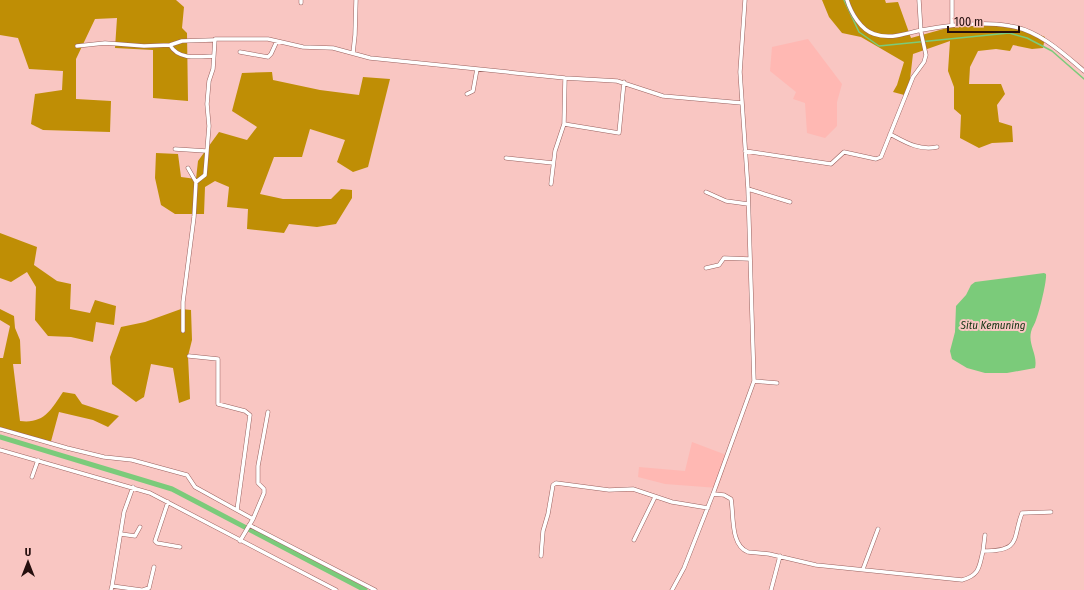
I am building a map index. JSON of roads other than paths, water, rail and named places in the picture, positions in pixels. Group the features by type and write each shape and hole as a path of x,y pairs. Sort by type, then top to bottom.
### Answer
{"street":[{"path":"353,53 356,0"},
{"path":"672,590 684,568 708,508 754,381 748,189 740,72 745,0"},
{"path":"847,0 849,8 862,26 875,35 892,36 952,26 992,25 1014,27 1052,44 1084,71"},
{"path":"746,151 831,164 842,153 846,152 879,158 913,77 924,62 926,55 921,31 919,0"},
{"path":"952,0 952,26"},
{"path":"77,46 105,43 144,46 170,45 182,41 217,39 277,41 303,47 333,48 370,58 565,78 624,82 650,93 663,96 742,103"},
{"path":"196,182 204,175 209,126 207,104 213,56 213,40"},
{"path":"240,52 268,57 277,41"},
{"path":"170,45 176,53 183,56 213,56"},
{"path":"467,94 473,91 477,69"},
{"path":"551,184 555,151 564,124 565,78"},
{"path":"564,124 619,133 624,82"},
{"path":"890,134 916,147 929,149 936,147"},
{"path":"175,149 206,150"},
{"path":"506,158 554,163"},
{"path":"183,331 183,302 194,217 196,182 188,168"},
{"path":"748,189 790,202"},
{"path":"706,192 726,201 748,204"},
{"path":"706,268 719,265 722,258 749,259"},
{"path":"189,356 218,358 218,404 246,411 250,414 237,510"},
{"path":"754,381 777,383"},
{"path":"240,541 253,519 264,492 264,489 258,484 258,466 268,412"},
{"path":"0,429 67,448 104,457 132,460 187,475 195,487 253,519"},
{"path":"0,451 38,460 133,487 168,502 336,590"},
{"path":"32,477 38,460"},
{"path":"541,556 544,531 554,484 609,490 632,489 655,497 708,508"},
{"path":"133,487 124,512 112,588 142,590 149,588 154,567"},
{"path":"713,494 724,495 731,499 734,535 745,551 780,556 816,565 962,580 972,577 978,571 985,535"},
{"path":"634,540 655,497"},
{"path":"168,502 156,542 180,547"},
{"path":"983,551 1000,550 1012,544 1016,538 1023,512 1051,512"},
{"path":"249,526 375,590"},
{"path":"121,534 135,536 140,527"},
{"path":"864,569 878,529"},
{"path":"771,590 780,556"}],"water":[{"name":"Situ Kemuning","path":"1044,273 1046,274 1046,278 1044,290 1039,311 1031,330 1030,337 1036,363 1035,368 1007,373 985,373 967,368 952,359 950,351 955,332 956,306 966,295 971,285 975,282"}],"waterway":[{"path":"844,0 859,32 879,46 1009,33 1027,38 1052,51 1084,79"},
{"path":"0,437 172,489 365,590"}]}
